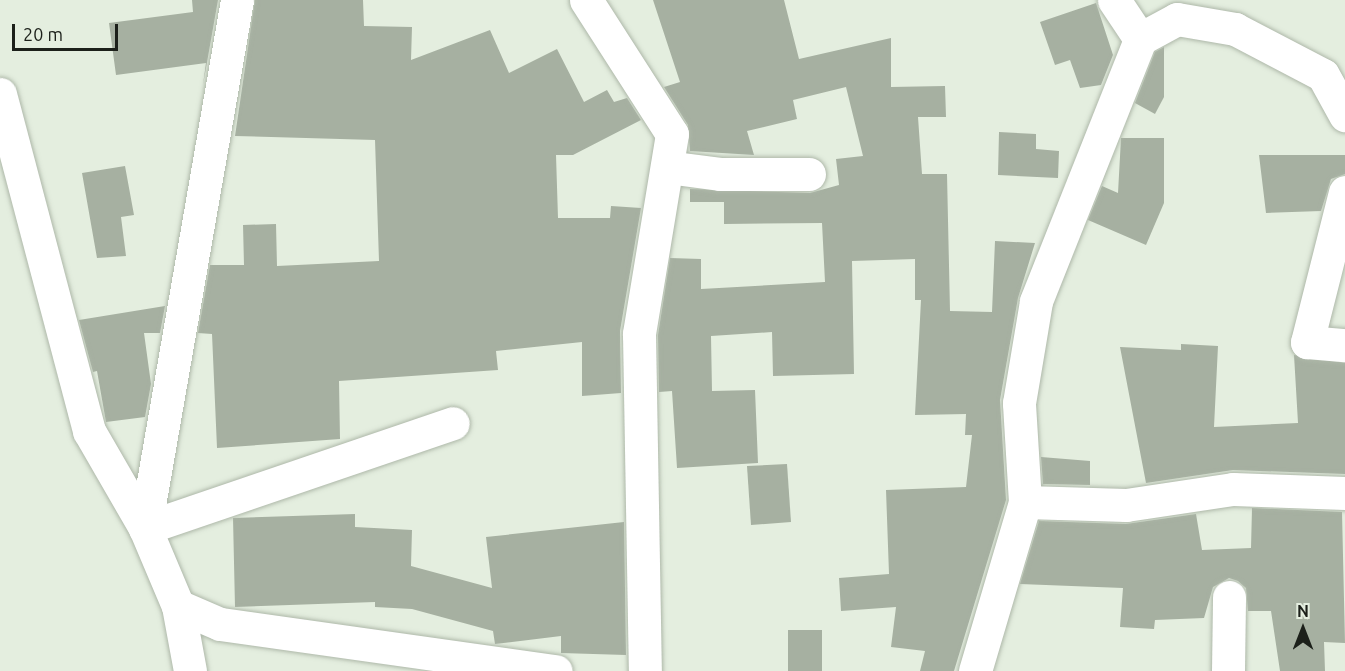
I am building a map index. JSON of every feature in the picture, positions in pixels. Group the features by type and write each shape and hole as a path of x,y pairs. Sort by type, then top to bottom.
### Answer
{"street":[{"path":"145,528 237,0"},
{"path":"586,0 672,134 639,334 645,671"},
{"path":"1114,0 1140,39"},
{"path":"975,671 1025,502 1019,404 1036,301 1140,39 1177,19 1235,29 1323,75 1345,115"},
{"path":"0,94 88,431 145,528 178,606 190,671"},
{"path":"667,166 809,174"},
{"path":"1345,192 1307,342 1345,345"},
{"path":"145,528 453,423"},
{"path":"1025,502 1126,505 1233,489 1345,493"},
{"path":"1228,671 1229,597"},
{"path":"178,606 220,624 556,671"}],"building":[{"path":"192,0 218,0 203,85 206,63 116,75 109,23 193,12"},
{"path":"255,0 363,0 364,26 412,27 411,60 490,30 509,73 557,49 584,102 607,90 614,102 627,98 641,120 573,155 556,155 558,218 610,218 611,206 641,208 620,331 621,393 582,396 582,342 496,351 498,370 339,381 340,439 217,448 212,334 198,333 210,265 244,265 243,225 276,224 277,266 379,261 375,140 235,136"},
{"path":"653,0 784,0 799,59 891,38 891,87 945,86 946,117 918,117 922,174 947,174 950,311 992,312 995,241 1035,243 1018,298 1000,400 1006,500 954,671 920,671 925,651 891,647 896,607 841,611 839,578 889,574 886,490 966,487 972,435 965,435 966,414 915,415 921,300 915,300 915,259 852,261 854,374 773,376 772,332 711,336 712,391 755,390 758,463 677,468 672,391 659,392 658,335 670,258 701,259 701,289 825,282 822,223 724,224 724,202 690,202 690,189 810,193 839,185 836,159 863,156 846,87 793,100 797,119 747,131 754,155 690,151 688,125 664,87 680,82"},
{"path":"1096,3 1113,55 1101,85 1080,88 1070,60 1055,65 1040,22"},
{"path":"1164,47 1164,97 1155,114 1135,103 1155,52"},
{"path":"999,132 1036,134 1036,149 1059,151 1058,178 998,175"},
{"path":"1121,138 1164,138 1164,203 1146,245 1088,220 1102,186 1118,193"},
{"path":"1259,155 1345,155 1345,174 1331,179 1321,211 1266,213"},
{"path":"125,166 134,215 121,217 126,256 97,258 82,173"},
{"path":"165,306 160,333 144,333 151,384 145,417 106,422 97,371 93,372 79,320"},
{"path":"1181,344 1218,346 1214,427 1298,423 1294,355 1345,363 1345,474 1233,470 1146,483 1120,347 1181,350"},
{"path":"1041,457 1090,461 1090,485 1043,484"},
{"path":"787,464 791,522 751,525 747,466"},
{"path":"1252,508 1342,512 1345,643 1324,642 1325,671 1280,671 1271,611 1248,611 1246,588 1238,581 1229,578 1213,587 1204,618 1155,620 1154,629 1120,627 1123,588 1020,584 1039,521 1126,524 1196,514 1202,550 1251,548"},
{"path":"355,514 355,527 412,530 411,566 492,588 486,537 624,522 626,655 561,653 561,636 495,644 493,631 412,609 375,607 375,602 235,607 233,518"},
{"path":"788,630 822,630 822,671 788,671"}]}
